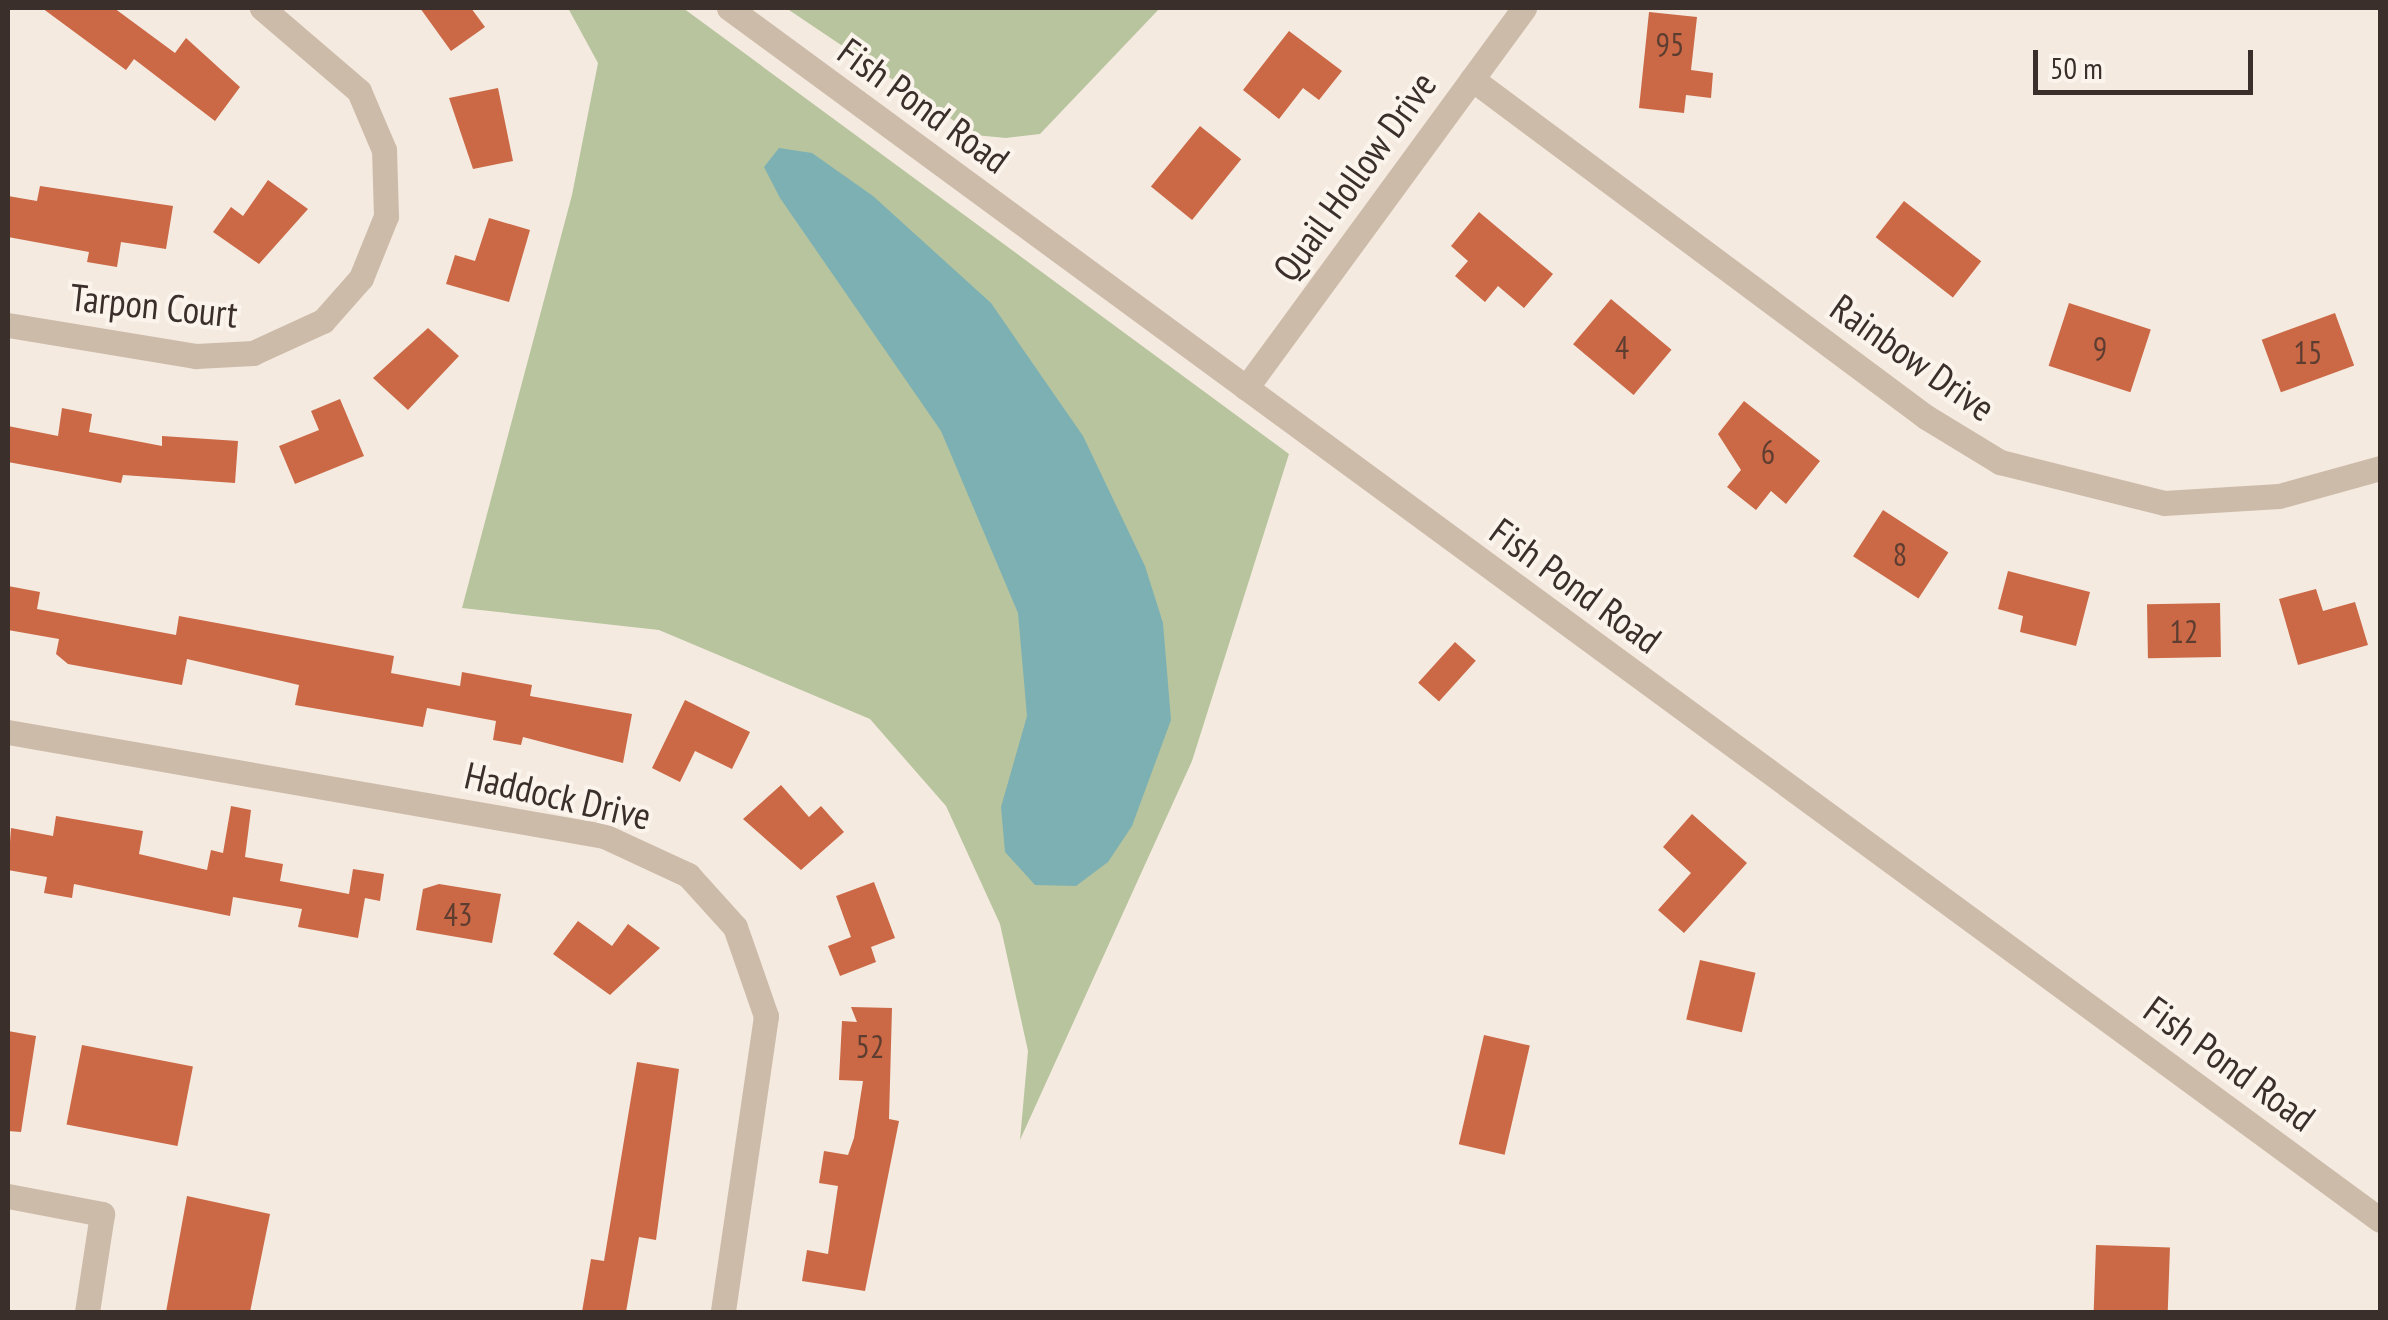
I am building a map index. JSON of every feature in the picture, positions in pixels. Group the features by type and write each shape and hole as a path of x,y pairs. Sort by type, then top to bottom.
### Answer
{"street":[{"name":"Tarpon Court","path":"8,325 223,356 276,347 339,305 386,216 384,150 359,91 262,8"},
{"name":"Fish Pond Road","path":"730,8 2380,1220"},
{"name":"Quail Hollow Drive","path":"1246,388 1524,8"},
{"name":"Rainbow Drive","path":"1472,78 1926,417 2000,462 2164,503 2278,496 2380,468"},
{"name":"Haddock Drive","path":"8,732 604,836 688,875 735,926 766,1016 723,1312"},
{"path":"8,1196 102,1214 87,1312"}],"green space":[{"path":"568,8 683,8 1289,454 1192,761 1020,1140 1028,1051 1000,924 946,806 870,719 659,630 462,608 572,195 598,63"},
{"path":"786,8 1160,8 1040,134 1006,138 975,135"}],"water":[{"path":"779,148 812,153 873,196 991,303 1083,436 1145,566 1163,623 1171,720 1132,826 1108,862 1076,886 1035,885 1005,852 1001,807 1027,716 1018,613 941,431 780,198 764,167"}],"building":[{"path":"42,8 114,8 175,53 186,38 240,87 215,121 134,59 126,70"},
{"path":"420,8 471,8 485,27 451,51"},
{"path":"1649,12 1697,17 1691,70 1713,73 1711,98 1686,95 1684,113 1639,108"},
{"path":"1289,31 1342,71 1319,100 1303,88 1279,119 1243,90"},
{"path":"498,88 513,161 473,169 449,98"},
{"path":"1200,126 1241,159 1192,220 1151,187"},
{"path":"268,180 308,209 259,264 213,232 231,207 243,216"},
{"path":"40,186 173,206 166,249 121,242 117,267 87,262 89,252 8,237 8,196 37,201"},
{"path":"1904,201 1981,261 1953,298 1876,237"},
{"path":"1479,212 1553,274 1524,308 1498,286 1485,302 1455,276 1468,261 1451,246"},
{"path":"489,218 530,230 509,302 446,284 455,255 475,261"},
{"path":"1611,299 1672,350 1634,395 1573,344"},
{"path":"2069,303 2151,330 2130,392 2049,366"},
{"path":"2335,313 2354,366 2281,392 2262,340"},
{"path":"428,328 459,356 408,410 373,378"},
{"path":"340,399 364,456 295,484 279,446 319,430 311,411"},
{"path":"1744,401 1820,461 1786,504 1771,491 1756,510 1727,487 1741,470 1718,434"},
{"path":"62,408 92,414 89,432 162,446 162,436 238,441 235,483 123,475 121,483 8,462 8,426 58,436"},
{"path":"1883,510 1948,552 1918,599 1853,556"},
{"path":"2008,571 2090,592 2076,646 2020,632 2023,616 1998,609"},
{"path":"8,586 40,592 37,609 176,635 179,616 394,656 391,673 460,686 462,672 532,685 530,696 632,714 623,763 523,737 521,745 493,740 496,721 427,708 423,727 295,705 299,685 187,659 182,685 68,664 56,654 59,639 8,630"},
{"path":"2316,589 2323,611 2355,602 2368,645 2298,665 2279,599"},
{"path":"2220,603 2221,657 2148,658 2147,604"},
{"path":"1455,642 1476,661 1439,702 1418,683"},
{"path":"685,700 750,732 732,769 695,751 680,782 652,768"},
{"path":"781,785 809,817 821,806 844,832 801,870 743,819"},
{"path":"231,806 251,810 245,857 283,864 280,881 349,894 353,869 384,874 380,901 365,898 358,938 298,927 302,909 233,897 230,916 74,884 72,898 44,893 47,877 8,870 11,828 53,836 56,816 143,831 139,854 207,870 211,850 223,853"},
{"path":"1692,814 1747,863 1684,933 1658,910 1691,873 1663,847"},
{"path":"874,882 895,938 871,947 876,962 840,976 828,946 851,937 836,896"},
{"path":"439,884 501,894 492,943 416,930 423,889"},
{"path":"578,921 612,946 628,924 660,948 610,995 553,954"},
{"path":"1700,960 1756,973 1742,1032 1686,1019"},
{"path":"851,1007 892,1008 889,1119 899,1121 865,1291 802,1281 807,1250 828,1254 838,1186 819,1183 824,1151 848,1155 854,1138 863,1081 839,1080 842,1021 857,1022"},
{"path":"8,1031 36,1036 21,1132 8,1131"},
{"path":"1484,1035 1530,1046 1505,1155 1459,1144"},
{"path":"82,1045 193,1067 177,1146 67,1125"},
{"path":"637,1062 679,1069 656,1240 639,1237 626,1312 582,1312 591,1259 604,1261"},
{"path":"187,1196 270,1214 250,1312 166,1312"},
{"path":"2096,1245 2170,1248 2168,1312 2094,1312"}]}
